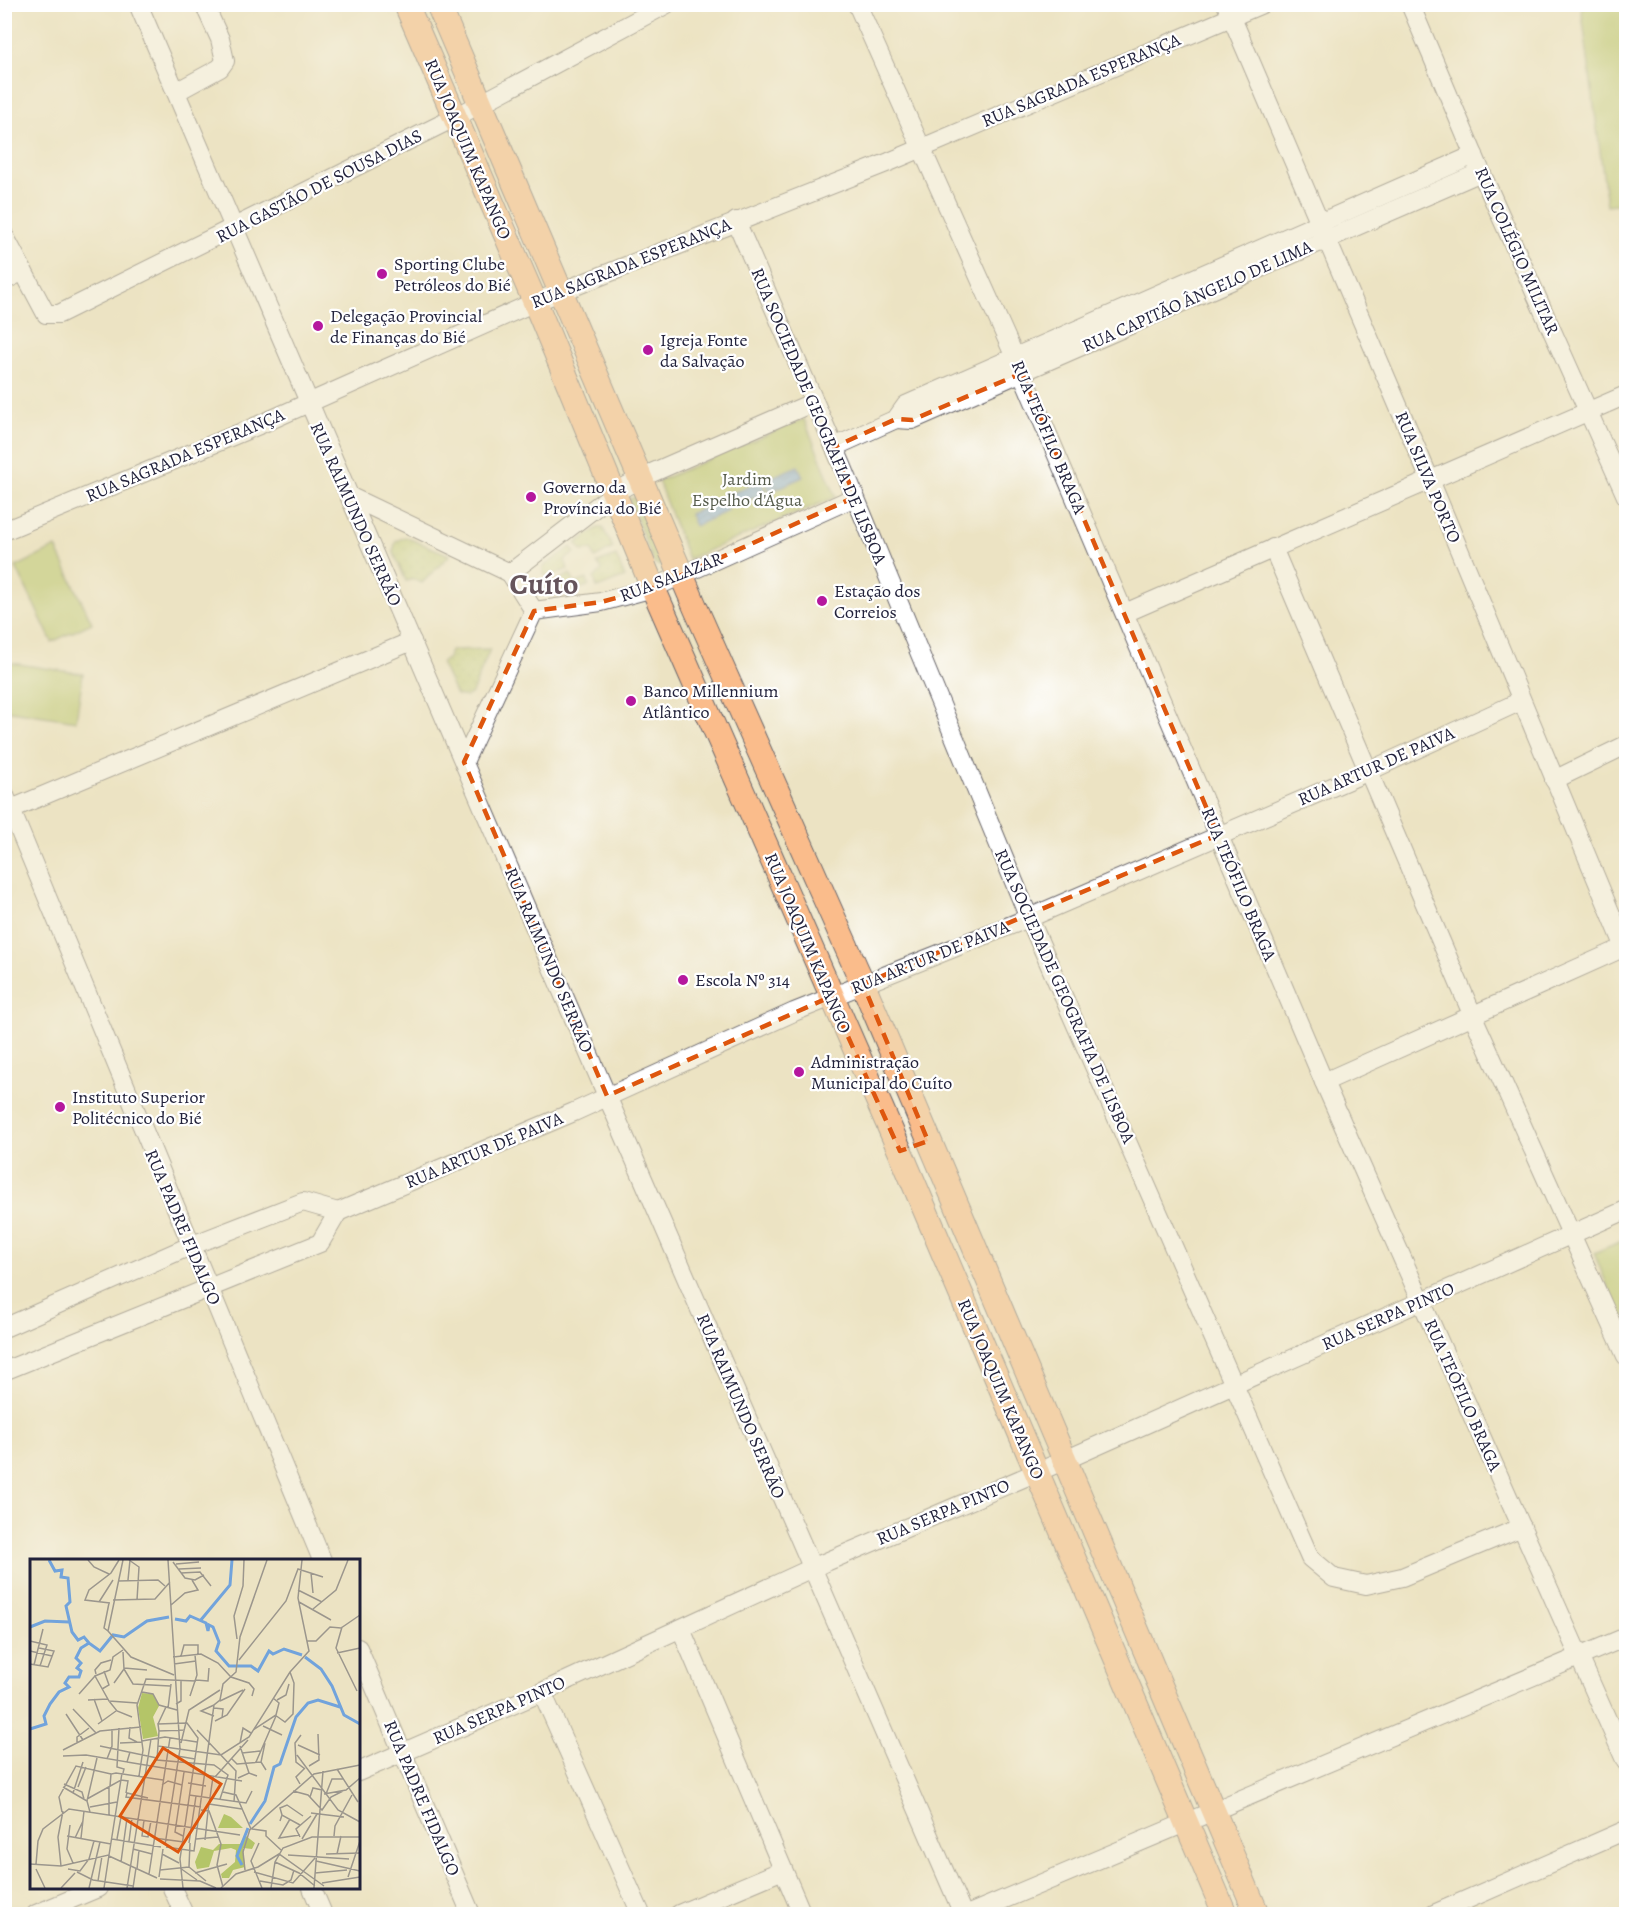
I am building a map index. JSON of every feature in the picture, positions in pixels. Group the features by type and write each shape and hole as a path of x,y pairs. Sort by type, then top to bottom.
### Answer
{"main road":[{"name":"RUA JOAQUIM KAPANGO","path":"406,4 535,302 653,588 830,997 900,1151 1112,1652 1226,1914"},
{"name":"RUA JOAQUIM KAPANGO","path":"438,4 682,576 863,984 1063,1461 1257,1914"},
{"path":"485,190 513,180"},
{"path":"501,224 527,214"},
{"path":"741,787 771,776"},
{"path":"900,1151 928,1141"},
{"path":"967,1309 995,1298"},
{"path":"1112,1652 1141,1640"}],"street":[{"name":"RUA RAIMUNDO SERRÃO","path":"138,4 236,228 307,402 412,641 606,1096 963,1914"},
{"path":"176,92 220,68 225,61 220,39 204,4"},
{"name":"RUA GASTÃO DE SOUSA DIAS","path":"4,235 46,314 59,314 454,118 667,4"},
{"name":"RUA TEÓFILO BRAGA","path":"857,4 1018,365 1324,1082 1626,1762"},
{"name":"RUA SAGRADA ESPERANÇA","path":"4,531 535,302 889,162 1228,11 1262,4"},
{"name":"RUA COLÉGIO MILITAR","path":"1410,4 1481,172 1626,496"},
{"name":"RUA SILVA PORTO","path":"1228,11 1430,480 1521,702 1626,948"},
{"name":"RUA CAPITÃO ÂNGELO DE LIMA","path":"1413,192 1474,155"},
{"name":"RUA CAPITÃO ÂNGELO DE LIMA","path":"834,447 1413,192 1481,172"},
{"name":"RUA SOCIEDADE GEOGRAFIA DE LISBOA","path":"736,221 834,447 1029,918 1236,1384 1310,1558 1334,1578 1366,1585 1402,1577 1522,1527"},
{"path":"4,281 23,271"},
{"path":"1125,613 1626,395"},
{"path":"510,573 613,494 640,478 814,402"},
{"path":"349,496 510,573 534,611 464,762"},
{"name":"RUA SALAZAR","path":"534,611 601,602 653,588 855,497"},
{"path":"1273,548 1472,1014 1626,1356"},
{"path":"7,805 412,641"},
{"name":"RUA ARTUR DE PAIVA","path":"338,1212 830,997 1029,918 1369,771 1521,702"},
{"path":"1554,780 1626,745"},
{"name":"RUA PADRE FIDALGO","path":"7,805 322,1559"},
{"path":"1324,1082 1472,1014 1626,948"},
{"path":"4,1328 190,1246 303,1202 338,1212 320,1243 4,1371"},
{"name":"RUA SERPA PINTO","path":"360,1771 542,1692 812,1568 1063,1461 1626,1210"},
{"path":"681,1629 802,1914"},
{"path":"969,1914 1626,1637"},
{"name":"RUA PADRE FIDALGO","path":"360,1653 471,1914"},
{"path":"542,1692 641,1914"},
{"path":"1434,1914 1626,1830"},
{"path":"679,1914 783,1870"},
{"path":"36,1914 93,1889"},
{"path":"173,1889 184,1914"},
{"path":"313,1889 323,1914"}],"highlighted area":[{"path":"1022,373 1218,835 863,984 928,1141 900,1151 830,997 607,1096 464,762 534,611 601,602 653,588 855,497 834,447 896,419 912,420"}],"green space":[{"path":"1581,5 1626,5 1626,203 1607,205"},
{"name":"Jardim Espelho d'Água","path":"804,419 836,497 688,559 658,481"},
{"path":"636,497 665,563 662,566 654,564 629,499"},
{"path":"598,528 603,528 613,548 595,558 592,550 582,551 576,543"},
{"path":"405,537 450,555 422,583 414,579 406,581 393,551 396,541"},
{"path":"56,547 92,623 52,642 16,567"},
{"path":"571,547 575,553 565,560 568,569 550,577 543,574 543,567"},
{"path":"616,556 625,577 597,588 594,578 602,570 597,563"},
{"path":"570,574 575,583 587,579 589,586 555,595 551,592 552,583"},
{"path":"490,649 472,693 466,697 456,695 441,663 448,658 450,650"},
{"path":"5,662 83,674 76,721 5,710"},
{"path":"1626,1239 1626,1332 1594,1253"}],"water":[{"path":"798,466 803,477 770,492 765,480"},
{"path":"761,481 766,493 733,506 728,495"},
{"path":"723,500 728,511 695,526 690,514"}],"place":[{"name":"Sporting Clube Petróleos do Bié","path":"382,274"},
{"name":"Delegação Provincial de Finanças do Bié","path":"318,326"},
{"name":"Igreja Fonte da Salvação","path":"648,350"},
{"name":"Governo da Província do Bié","path":"531,497"},
{"name":"Estação dos Correios","path":"822,601"},
{"name":"Banco Millennium Atlântico","path":"631,701"},
{"name":"Escola Nº 314","path":"683,980"},
{"name":"Administração Municipal do Cuíto","path":"799,1072"},
{"name":"Instituto Superior Politécnico do Bié","path":"60,1107"}],"district":[{"name":"Cuíto","path":"544,584"}]}
